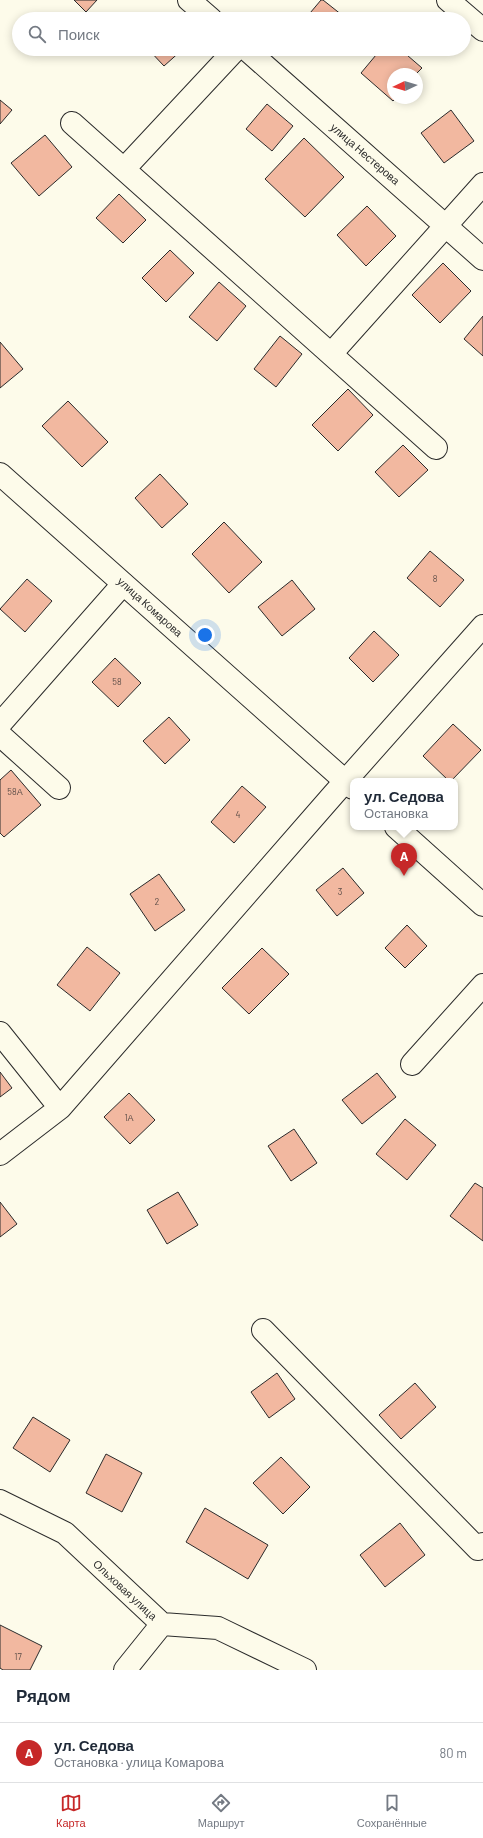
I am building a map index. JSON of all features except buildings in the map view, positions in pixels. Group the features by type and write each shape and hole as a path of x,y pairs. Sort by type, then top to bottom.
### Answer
{"street":[{"path":"189,0 203,12"},
{"path":"448,0 462,12"},
{"path":"471,20 483,30"},
{"path":"124,169 229,56"},
{"name":"улица Нестерова","path":"254,56 483,259"},
{"path":"72,123 436,448"},
{"path":"331,354 483,184"},
{"name":"улица Комарова","path":"0,474 349,785"},
{"path":"0,724 123,584"},
{"path":"355,778 483,626"},
{"path":"0,735 60,788"},
{"path":"0,1154 60,1108 349,785"},
{"path":"399,830 483,906"},
{"path":"412,1064 483,985"},
{"path":"0,1033 60,1108"},
{"path":"263,1330 478,1549 483,1544"},
{"name":"Ольховая улица","path":"0,1501 65,1533 162,1624 218,1628 305,1670"},
{"path":"124,1670 162,1624"}],"place":[{"name":"ул. Седова","path":"404,876"}]}
